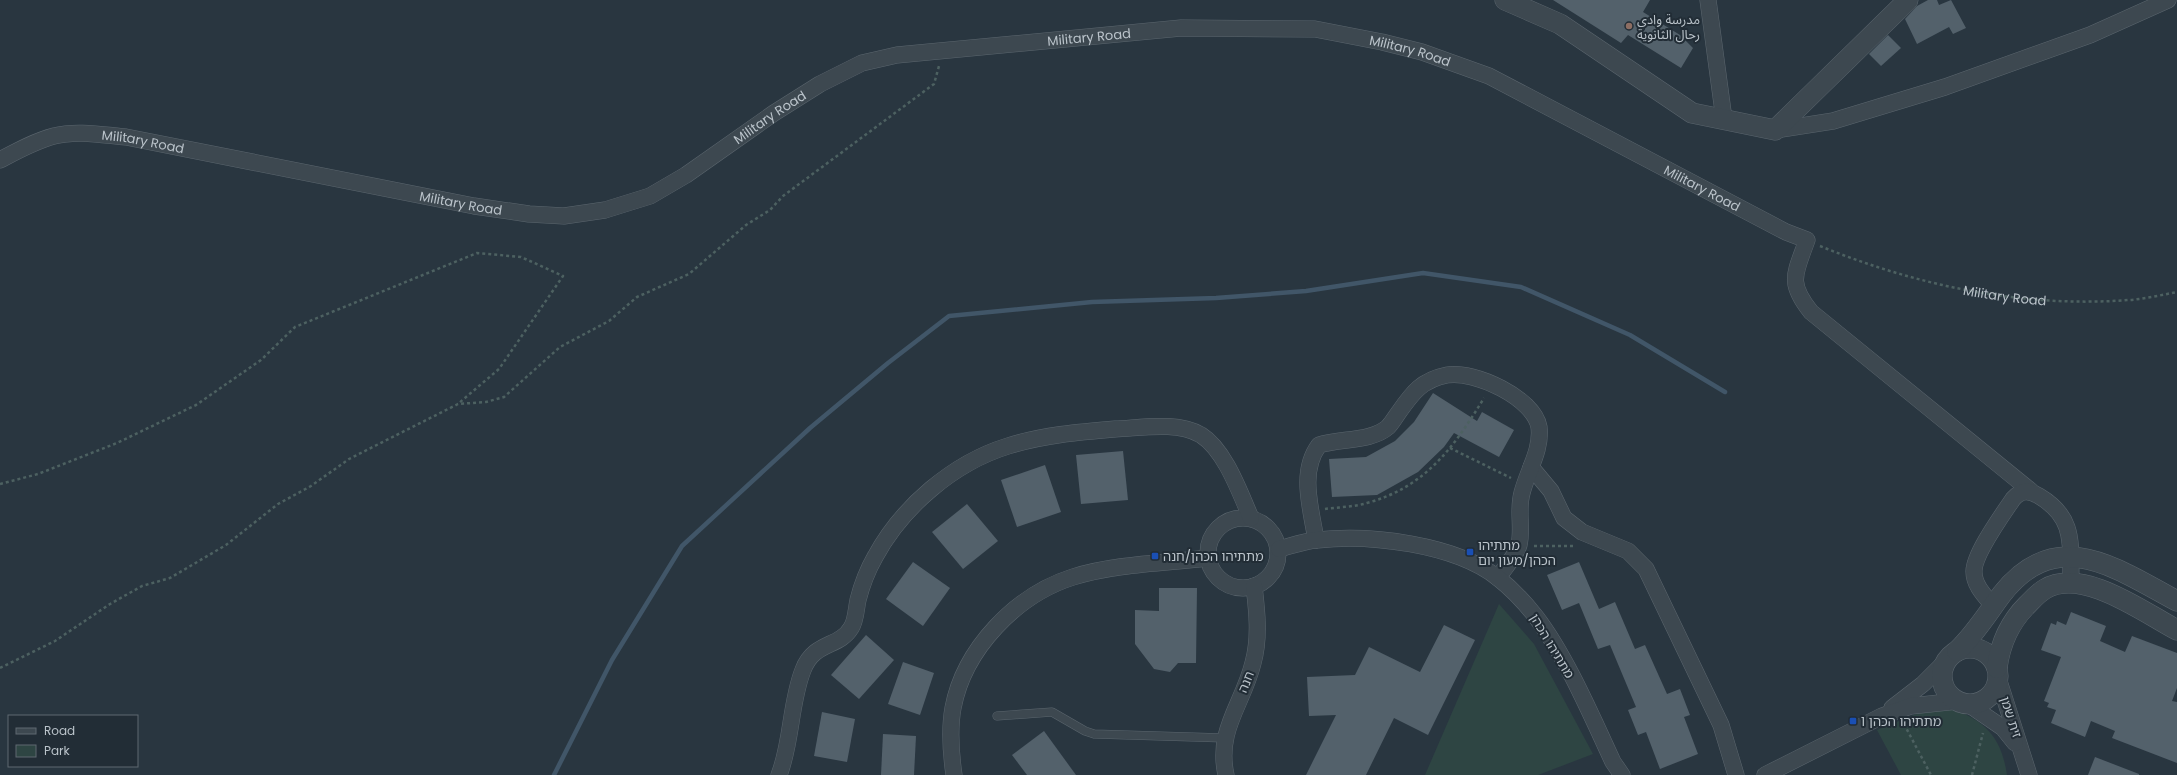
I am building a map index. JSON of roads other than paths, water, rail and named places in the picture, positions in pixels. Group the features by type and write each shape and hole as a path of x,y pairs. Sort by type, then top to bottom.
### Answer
{"street":[{"path":"1505,0 1560,24 1692,113 1775,130 1833,122 1945,87 2090,36 2168,0"},
{"path":"1708,0 1724,119"},
{"path":"1775,130 1908,0"},
{"name":"Military Road","path":"0,160 25,147 55,136 89,134 126,136 474,206 529,214 564,216 606,210 650,196 686,175 774,113 820,84 862,63 897,55 1181,28 1315,29 1382,42 1422,52 1490,76 1786,232 1807,240 1796,271 1795,284 1798,296 1811,312 2031,491"},
{"path":"1316,540 1307,484 1308,468 1311,456 1318,445 1374,434 1388,427 1417,387 1434,378 1449,374 1466,374 1493,384 1525,404 1539,425 1539,438 1531,468 1521,494 1519,545 1498,578"},
{"path":"778,775 798,685 813,652 842,637 852,628 865,576 891,530 930,490 980,458 1007,446 1077,432 1146,427 1188,431 1201,435 1212,445 1225,462 1251,518"},
{"path":"1531,468 1550,491 1564,518 1582,532 1628,551 1646,569 1721,725 1736,775"},
{"path":"1994,607 1978,588 1974,572 1977,556 2013,498 2019,492 2031,491 2051,503 2063,516 2070,540 2071,582"},
{"path":"1240,518 1251,518 1264,524 1275,537 1279,548 1278,560 1274,571 1260,584 1242,588 1231,586 1220,580 1212,569 1208,558 1209,543 1215,532 1228,520 1240,518"},
{"name":"מתתיהו הכהן","path":"1279,548 1316,540 1400,541 1435,549 1470,563 1498,578 1536,617 1561,658 1613,762 1622,775"},
{"path":"1882,716 1923,684 1972,637 2002,594 2032,566 2070,556 2095,560 2116,567 2177,601"},
{"path":"954,775 951,758 951,735 953,708 960,685 972,660 988,636 1027,599 1047,587 1073,577 1099,570 1208,558"},
{"path":"1765,775 1882,716 1926,703 1975,704 1989,697 1994,692 2001,645 2022,610 2045,589 2071,582 2106,590 2177,630"},
{"name":"חנה","path":"1226,775 1223,748 1227,729 1253,664 1257,624 1254,586"},
{"path":"1963,703 1946,689 1943,681 1945,664 1954,654 1973,648 1981,650 1994,661 1998,673"},
{"name":"זית שמן","path":"1998,673 2029,775"},
{"name":"זית שמן","path":"1963,703 1988,716 2003,728 2023,755"}],"lane":[{"path":"997,716 1052,712 1094,734 1225,738"}],"waterway":[{"path":"554,775 612,660 682,546 810,428 888,363 949,316 1092,302 1216,298 1306,291 1423,273 1521,287 1630,335 1725,392"}],"place":[{"name":"مدرسة وادي رحال الثانوية","path":"1629,26"},
{"name":"מתתיהו הכהן/מעון יום","path":"1470,552"},
{"name":"מתתיהו הכהן/חנה","path":"1155,556"},
{"name":"מתתיהו הכהן 1","path":"1853,721"}]}
